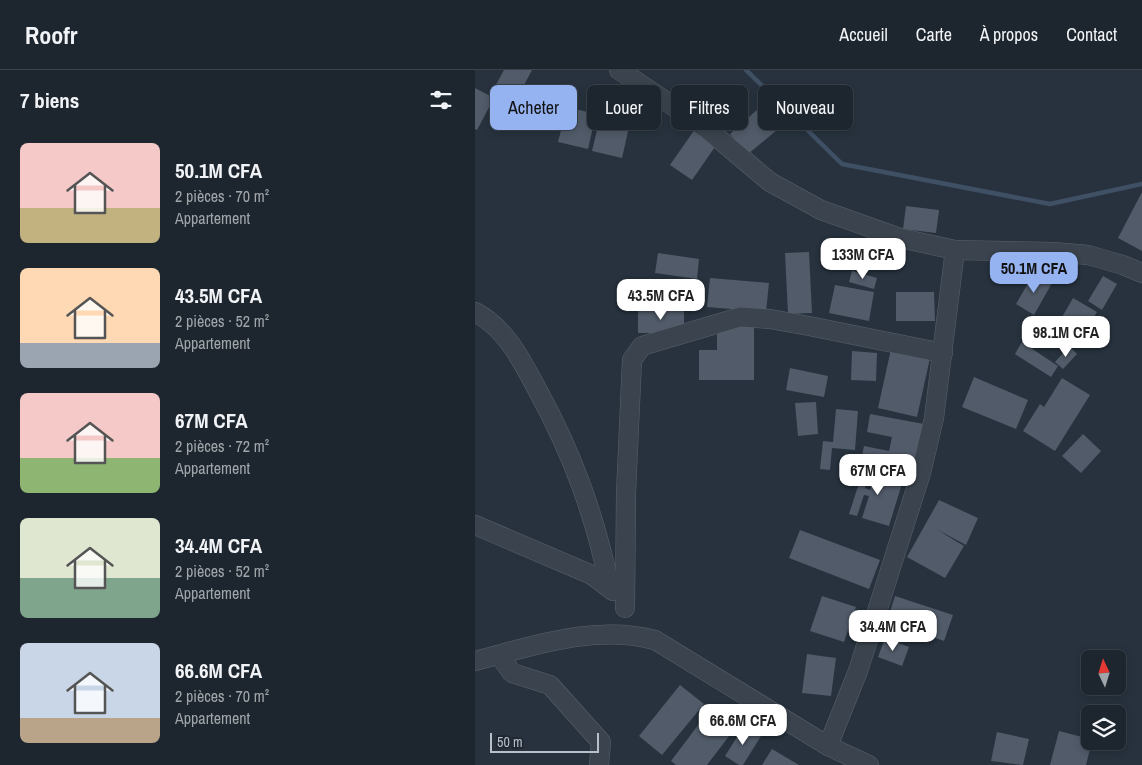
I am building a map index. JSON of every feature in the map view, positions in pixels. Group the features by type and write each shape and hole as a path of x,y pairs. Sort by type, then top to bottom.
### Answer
{"street":[{"path":"619,70 706,128 770,182 821,210 900,238 955,250 1054,252 1088,255 1123,265 1142,274"},
{"path":"827,746 858,671 921,474 934,418 955,250"},
{"path":"475,312 499,329 517,355 562,436 588,500 601,542 610,588"},
{"path":"625,608 626,493 632,360 641,346 740,317 770,319 943,353"},
{"path":"475,525 592,574 610,588 625,608 637,635"},
{"path":"475,661 573,637 619,634 637,635 655,640 827,746 869,765"},
{"path":"499,655 512,674 550,685 601,742 599,765"}],"building":[{"path":"504,70 532,70 524,85 496,85"},
{"path":"475,88 490,96 490,106 477,130 475,129"},
{"path":"577,109 587,112 587,130 592,130 588,149 558,142 561,130 577,130"},
{"path":"758,109 758,130 777,130 748,154 730,134 734,130 748,130 748,118"},
{"path":"597,130 628,130 622,158 592,151"},
{"path":"694,130 717,144 692,180 670,165"},
{"path":"1142,192 1142,251 1118,238"},
{"path":"906,206 939,210 936,233 903,229"},
{"path":"809,252 812,313 788,314 785,253"},
{"path":"658,253 699,259 697,279 655,273"},
{"path":"852,271 877,278 874,289 849,282"},
{"path":"1034,273 1052,283 1034,315 1016,304"},
{"path":"1103,276 1117,284 1102,310 1088,301"},
{"path":"710,278 769,283 766,312 707,307"},
{"path":"835,285 874,292 869,321 829,313"},
{"path":"896,292 934,292 935,321 896,321"},
{"path":"1073,298 1097,312 1078,344 1054,331"},
{"path":"638,309 684,309 684,333 638,333"},
{"path":"717,326 754,326 754,380 699,380 699,350 717,350"},
{"path":"1022,342 1058,366 1051,377 1015,354"},
{"path":"1069,346 1077,354 1063,369 1055,362"},
{"path":"891,349 930,358 917,417 878,408"},
{"path":"852,351 877,353 876,381 851,380"},
{"path":"790,368 828,376 824,397 786,390"},
{"path":"974,377 1028,400 1016,429 962,407"},
{"path":"1062,378 1090,395 1055,451 1023,431 1040,404 1044,407"},
{"path":"816,402 818,434 798,436 795,403"},
{"path":"836,409 858,411 855,450 832,448 830,470 820,469 823,441 833,442"},
{"path":"870,414 924,424 915,470 861,460 864,446 889,451 892,437 867,432"},
{"path":"1083,434 1101,451 1081,473 1062,456"},
{"path":"865,465 871,467 865,488 870,490 877,468 904,477 889,526 862,518 869,496 864,495 857,516 849,514"},
{"path":"939,500 978,518 966,545 936,529 964,546 945,578 907,557"},
{"path":"800,530 880,560 869,589 789,558"},
{"path":"822,596 856,607 844,642 810,631"},
{"path":"895,596 953,615 944,641 887,621"},
{"path":"885,638 909,647 902,666 878,657"},
{"path":"807,654 836,658 831,696 802,693"},
{"path":"680,685 704,704 662,755 639,736"},
{"path":"711,708 736,727 707,765 676,765 671,761"},
{"path":"744,726 761,736 743,765 739,765 725,756"},
{"path":"1059,731 1081,737 1081,750 1090,750 1086,765 1050,765"},
{"path":"997,732 1029,739 1023,765 991,761"},
{"path":"772,749 799,765 762,765"}],"waterway":[{"path":"746,70 842,164 1050,204 1142,184"}]}
